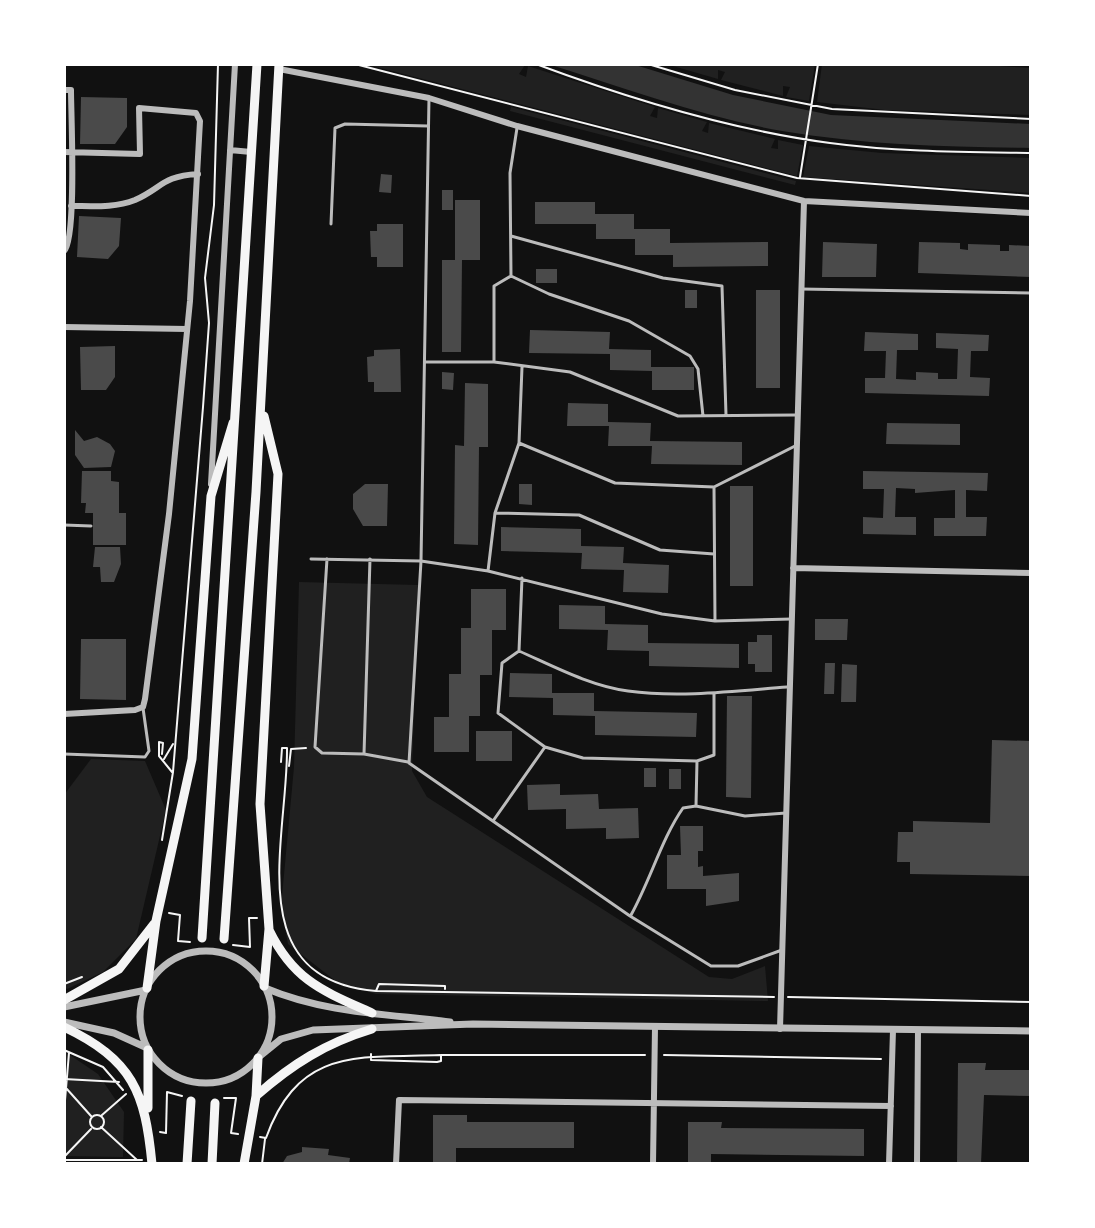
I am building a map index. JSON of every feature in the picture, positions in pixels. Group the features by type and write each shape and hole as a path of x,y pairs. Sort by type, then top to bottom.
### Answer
{"main road":[{"path":"202,938 238,405 257,64"},
{"path":"224,939 261,405 279,66"},
{"path":"146,989 156,921 192,759 211,496 238,405"},
{"path":"261,405 278,474 260,804 269,929 264,987"},
{"path":"64,1000 119,969 156,921"},
{"path":"269,929 291,967 315,987 372,1013"},
{"path":"64,1025 90,1039 129,1075 143,1101 148,1123"},
{"path":"256,1096 321,1047 372,1029"},
{"path":"147,1162 148,1049"},
{"path":"244,1164 256,1096 259,1057"},
{"path":"187,1164 191,1101"},
{"path":"212,1164 215,1103"}],"street":[{"path":"211,496 235,64"},
{"path":"279,66 429,98 517,126 804,201 1031,213"},
{"path":"64,90 71,90 68,152 70,243 64,251"},
{"path":"64,714 143,707 169,514 187,329 200,121 196,113 187,111 139,108 140,154 68,152"},
{"path":"230,150 251,152"},
{"path":"71,206 120,205 138,199 163,180 198,174"},
{"path":"780,1029 804,201"},
{"path":"64,327 187,329"},
{"path":"793,568 1031,573"},
{"path":"148,1049 140,1023 146,989 158,972 174,959 194,953 215,952 234,958 251,970 264,987 272,1015 271,1031 259,1057"},
{"path":"264,987 303,1004 473,1024"},
{"path":"64,1007 146,989"},
{"path":"64,1025 114,1033 148,1049 171,1072 201,1083 222,1081 242,1073 281,1039 313,1030 473,1024 1031,1031"},
{"path":"653,1164 655,1027"},
{"path":"889,1164 893,1030"},
{"path":"917,1164 918,1030"},
{"path":"396,1164 399,1100 891,1106"}],"lane":[{"path":"409,763 421,561 429,98"},
{"path":"331,224 335,128 345,124 428,126"},
{"path":"511,276 510,173 517,126"},
{"path":"511,236 663,278 722,286 726,416"},
{"path":"494,362 494,286 511,276"},
{"path":"511,276 549,294 629,321 690,356 698,369 703,416"},
{"path":"801,289 1031,293"},
{"path":"425,362 494,362 570,372 678,416 797,415"},
{"path":"488,571 495,513 519,443 522,366"},
{"path":"519,443 615,483 714,487 797,445"},
{"path":"714,487 715,621"},
{"path":"495,513 579,515 660,550 714,554"},
{"path":"64,525 91,526"},
{"path":"311,559 421,561 522,578 662,614 715,621 792,619"},
{"path":"327,559 315,747 322,753 364,754 409,763 630,916 711,966 738,966 782,950"},
{"path":"364,754 370,559"},
{"path":"519,651 522,578"},
{"path":"519,651 586,680 628,691 714,692 790,687"},
{"path":"519,651 502,663 498,713 545,747 583,758 697,761 714,755 714,692"},
{"path":"64,746 64,754 145,757 149,751 143,707"},
{"path":"493,821 545,747"},
{"path":"696,806 697,761"},
{"path":"630,916 652,877 676,817 683,808 696,806 745,816 786,813"}],"path":[{"path":"160,850 173,772 209,323 205,278 214,205 218,64"},
{"path":"355,64 800,179 1031,196"},
{"path":"536,64 727,124 883,148 1031,153"},
{"path":"648,64 735,90 812,108 1031,119"},
{"path":"800,179 818,64"},
{"path":"162,754 163,743 159,742 158,753 173,772"},
{"path":"162,761 173,743"},
{"path":"287,766 291,749 315,747"},
{"path":"281,762 282,748 287,748 278,885 282,918 289,939 305,961 330,980 352,989 1031,1002"},
{"path":"64,984 87,975"},
{"path":"376,991 379,984 445,986 445,991"},
{"path":"64,1112 69,1051"},
{"path":"441,1055 441,1061 371,1060 371,1054 892,1059"},
{"path":"65,1079 119,1082"},
{"path":"66,1088 92,1116 93,1127"},
{"path":"92,1116 101,1116 126,1094"},
{"path":"101,1116 101,1127"},
{"path":"64,1158 93,1127 101,1127 137,1160"},
{"path":"262,1164 266,1138"},
{"path":"64,1158 147,1162"}],"shaded area":[{"path":"365,64 522,64 525,65 519,74 526,77 528,66 655,107 650,116 657,118 658,108 707,122 702,131 708,133 709,123 775,139 771,148 778,149 778,140 803,145 797,176"},
{"path":"548,64 632,64 733,95 831,115 1031,124 1031,148 875,142 782,131 694,110"},
{"path":"666,64 815,64 809,101 786,97 790,87 783,86 783,96 721,80 725,72 718,70 718,79"},
{"path":"822,64 970,64 1031,68 1031,115 885,110 817,102"},
{"path":"511,107 796,181 795,185 510,111"},
{"path":"809,146 882,153 1031,158 1031,193 803,177"},
{"path":"299,582 418,585 412,771 427,797 709,977 732,979 765,966 768,1001 376,994 337,982 288,944 281,907 294,767"},
{"path":"91,759 145,761 166,810 136,939 103,972 67,989 64,987 64,795"},
{"path":"64,1051 98,1074 124,1112 123,1157 64,1156"}],"building":[{"path":"81,97 127,98 127,127 115,144 80,144"},
{"path":"381,174 392,175 391,193 379,192"},
{"path":"442,190 453,190 453,210 442,210"},
{"path":"455,200 480,200 480,260 462,260 461,352 442,352 442,260 455,260"},
{"path":"535,202 595,202 595,214 634,214 634,229 670,229 670,243 768,242 768,266 673,267 673,255 635,255 635,239 596,239 596,224 535,224"},
{"path":"79,216 121,218 119,246 108,259 77,257"},
{"path":"377,224 403,224 403,267 377,267 377,257 371,257 370,231 377,231"},
{"path":"823,242 877,244 876,277 822,277"},
{"path":"919,242 960,243 960,249 968,250 968,244 1000,245 1000,251 1009,251 1009,245 1031,246 1031,277 918,273"},
{"path":"536,269 557,269 557,283 536,283"},
{"path":"685,290 697,290 697,308 685,308"},
{"path":"756,290 780,290 780,388 756,388"},
{"path":"530,330 610,332 609,349 651,350 651,367 694,367 694,390 652,390 652,371 610,370 610,354 529,353"},
{"path":"865,332 918,334 918,350 897,350 896,379 916,380 916,372 938,373 938,379 957,379 958,349 936,348 936,333 989,335 988,351 971,351 970,377 990,378 989,396 865,393 865,378 885,378 886,351 864,351"},
{"path":"115,346 115,377 106,390 81,390 80,347"},
{"path":"400,349 401,392 374,392 374,382 368,382 367,357 374,356 374,350"},
{"path":"442,372 454,373 453,390 442,389"},
{"path":"465,383 488,384 488,447 479,447 478,545 454,544 455,445 464,446"},
{"path":"568,403 608,404 608,422 651,423 650,441 742,442 742,465 651,464 652,446 608,446 609,426 567,426"},
{"path":"887,423 960,424 960,445 886,444"},
{"path":"75,430 84,441 97,437 110,444 115,451 111,467 84,468 75,455"},
{"path":"82,471 111,471 111,481 119,482 119,513 126,513 126,545 93,545 93,513 85,513 86,503 81,503"},
{"path":"863,471 988,473 987,491 966,490 966,517 987,517 986,536 934,536 934,518 955,518 955,490 915,493 915,489 896,488 895,517 916,517 916,535 863,534 863,517 883,518 884,489 863,489"},
{"path":"365,484 388,484 387,526 363,526 353,509 353,494"},
{"path":"519,484 532,484 532,505 519,504"},
{"path":"730,486 753,486 753,586 730,586"},
{"path":"501,527 581,529 581,546 624,547 623,563 669,565 668,593 623,592 624,570 581,569 582,553 501,551"},
{"path":"95,547 120,547 121,564 114,582 101,582 100,567 93,567"},
{"path":"471,589 506,589 506,630 492,630 492,675 480,675 480,716 469,716 469,752 434,752 434,717 449,717 449,674 461,674 461,628 471,628"},
{"path":"559,605 605,606 605,624 648,625 648,643 739,644 739,668 649,666 649,651 607,650 608,630 559,629"},
{"path":"815,619 848,619 847,640 815,640"},
{"path":"757,635 772,635 772,672 755,672 755,664 748,664 748,642 757,642"},
{"path":"81,639 126,639 126,700 80,699"},
{"path":"825,663 835,663 834,694 824,694"},
{"path":"842,664 857,665 856,702 841,702"},
{"path":"510,673 552,674 552,693 594,693 594,711 697,713 696,737 595,735 595,716 553,715 553,698 509,697"},
{"path":"727,696 752,696 751,798 726,797"},
{"path":"476,731 512,731 512,761 476,761"},
{"path":"992,740 1031,741 1031,876 910,874 910,862 897,862 898,832 913,832 913,821 990,823"},
{"path":"644,768 656,768 656,787 644,787"},
{"path":"669,769 681,769 681,789 669,789"},
{"path":"560,784 560,795 598,794 599,809 638,808 639,838 606,839 606,828 566,829 566,809 528,810 527,785"},
{"path":"680,826 703,826 703,851 698,851 698,867 703,866 703,876 739,873 739,901 706,906 706,889 667,889 667,855 681,855"},
{"path":"958,1063 986,1063 985,1070 1031,1070 1031,1096 984,1095 981,1164 957,1164"},
{"path":"433,1115 467,1115 467,1122 574,1122 574,1148 456,1148 456,1164 433,1164"},
{"path":"688,1122 722,1122 721,1128 864,1129 864,1156 711,1154 711,1164 688,1164"},
{"path":"302,1147 329,1149 328,1155 350,1158 349,1164 282,1164 287,1156 302,1152"}]}
